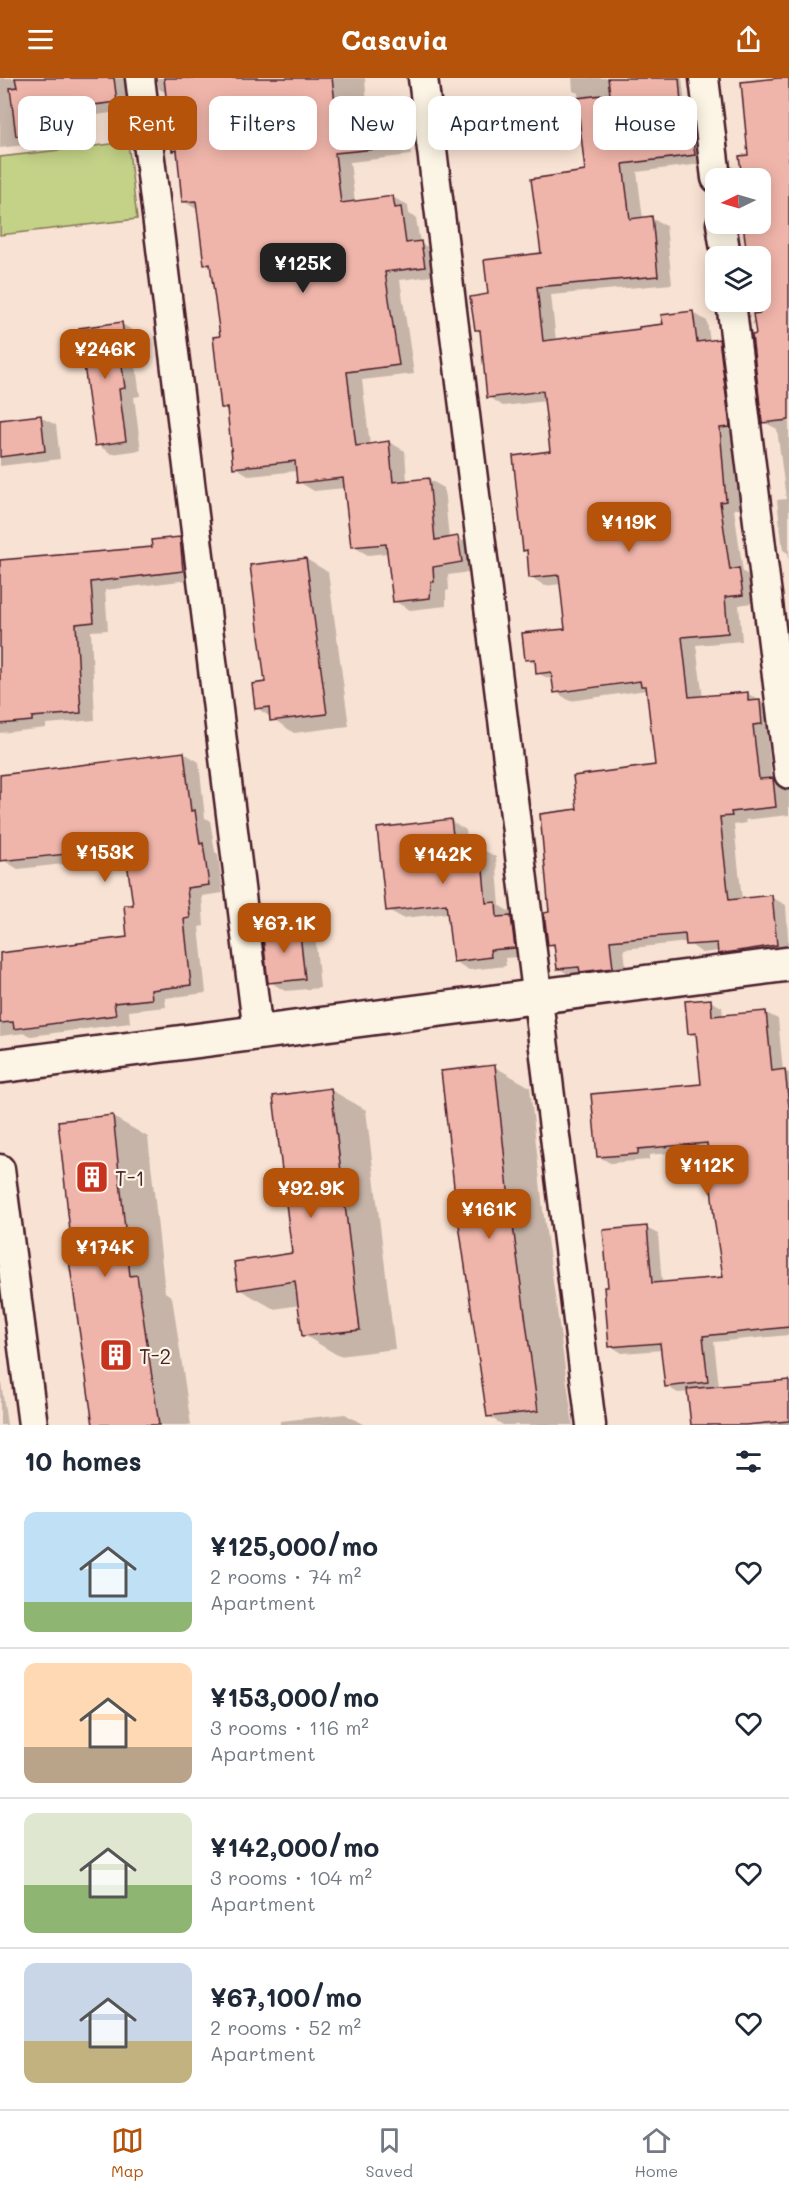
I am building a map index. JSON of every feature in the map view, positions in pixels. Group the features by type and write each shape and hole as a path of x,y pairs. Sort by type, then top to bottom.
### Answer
{"street":[{"path":"140,78 258,1033"},
{"path":"423,78 591,1425"},
{"path":"704,78 715,168"},
{"path":"732,312 789,774"},
{"path":"0,1066 789,964"},
{"path":"0,1169 33,1425"}],"green space":[{"path":"108,144 108,150 129,150 137,219 0,235 0,157 60,150 96,150 96,146"}],"building":[{"path":"15,78 114,78 116,96 108,96 108,103 96,105 96,96 18,96 18,136 16,136 10,88 17,87"},
{"path":"164,78 332,78 334,96 329,96 329,150 366,150 335,153 341,203 393,196 395,208 401,207 406,243 421,241 425,267 385,272 399,365 347,372 356,446 389,441 393,482 429,478 435,540 458,536 462,562 433,567 434,582 431,582 430,598 393,602 386,544 351,547 343,478 297,483 295,461 233,468 227,408 221,408 213,337 220,336 210,264 204,265 196,201 182,202 177,150 197,150 197,96 166,96"},
{"path":"608,78 679,78 680,96 594,96 610,94"},
{"path":"789,78 789,420 762,423 752,335 756,334 753,314 771,312 771,246 746,246 744,234 771,234 771,168 741,168 739,156 748,155 741,82"},
{"path":"593,96 593,150 694,150 695,155 623,164 630,219 652,216 658,276 537,287 543,341 639,329 639,327 663,324 661,315 693,311 697,342 719,339 730,427 720,428 726,501 720,502 730,570 739,568 743,595 725,597 728,633 682,637 689,697 748,692 748,701 760,700 762,724 753,725 759,779 773,778 776,807 731,812 732,816 720,817 729,900 772,895 777,945 718,954 717,943 686,945 685,934 610,941 613,968 580,972 579,967 557,969 554,944 548,945 544,913 549,912 540,814 577,809 573,776 655,765 646,686 641,686 640,681 554,693 551,672 536,674 535,659 525,660 522,633 565,629 559,575 529,578 527,550 523,551 513,456 550,451 543,391 487,398 480,330 475,330 470,297 488,294 484,260 541,253 531,179 585,171 581,134 581,98"},
{"path":"122,322 126,350 120,351 125,388 119,389 126,441 95,446 79,328"},
{"path":"41,415 45,451 0,457 0,420"},
{"path":"180,537 183,571 91,582 94,622 76,624 81,713 32,717 32,721 0,724 0,560 152,547 151,540"},
{"path":"306,558 327,714 270,721 269,707 255,709 252,684 265,682 250,565"},
{"path":"184,752 191,811 195,810 200,844 203,843 209,885 187,888 190,918 184,919 191,985 151,990 152,999 114,1003 116,1015 14,1029 13,1022 0,1023 0,953 127,937 124,905 133,905 125,848 0,861 0,775"},
{"path":"451,819 455,850 481,847 486,903 496,902 497,917 511,916 515,948 490,950 491,957 453,962 446,904 386,911 377,828"},
{"path":"299,924 305,979 268,983 262,928"},
{"path":"711,999 712,1016 766,1011 772,1071 785,1069 789,1107 789,1327 703,1336 708,1382 665,1387 660,1343 609,1347 604,1287 608,1287 603,1230 647,1226 652,1283 723,1277 714,1218 707,1143 638,1149 638,1154 597,1157 591,1094 701,1084 696,1033 688,1034 685,1001"},
{"path":"495,1065 508,1189 538,1411 487,1417 456,1204 441,1071"},
{"path":"331,1088 360,1330 302,1336 295,1281 238,1290 234,1262 292,1253 273,1096"},
{"path":"113,1115 130,1276 137,1275 159,1425 93,1425 69,1260 73,1259 58,1121"},
{"path":"789,1380 789,1421 745,1425 691,1425 687,1389"}],"place":[{"name":"T-1","path":"92,1177"},
{"name":"T-2","path":"116,1355"}]}
